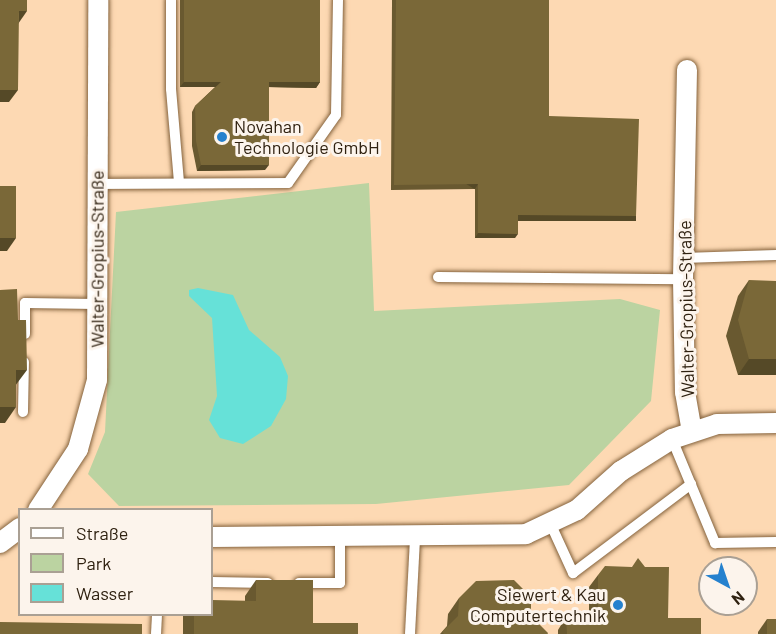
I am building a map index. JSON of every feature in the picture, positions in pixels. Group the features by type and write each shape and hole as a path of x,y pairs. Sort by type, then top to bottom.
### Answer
{"street":[{"name":"Walter-Gropius-Straße","path":"44,508 78,449 91,416 97,380 98,0"},
{"name":"Walter-Gropius-Straße","path":"687,70 683,279 685,392 693,431"},
{"path":"213,537 500,538 551,525 672,439 717,424 776,423"},
{"path":"0,543 18,530"}],"lane":[{"path":"171,0 179,182"},
{"path":"96,184 288,183 336,115 338,0"},
{"path":"683,258 776,255"},
{"path":"438,276 683,279"},
{"path":"23,412 26,303 96,304"},
{"path":"672,439 715,543 776,542"},
{"path":"551,525 573,573 691,484"},
{"path":"410,634 415,537"},
{"path":"213,582 340,583 340,538"},
{"path":"156,634 157,616"}],"shaded area":[{"path":"0,0 776,0 776,634 0,634"}],"green space":[{"path":"369,183 374,311 620,299 660,310 651,401 569,485 376,504 119,506 88,474 105,432 116,212"}],"water":[{"path":"198,288 233,295 249,330 280,357 288,376 286,399 271,426 243,444 220,438 209,420 217,396 212,318 189,296 189,290"}],"building":[{"path":"0,0 27,0 27,11 19,11 18,90 0,90"},
{"path":"184,0 320,0 320,82 269,82 269,165 201,165 196,141 195,106 221,82 184,82"},
{"path":"396,0 549,0 549,116 639,119 636,216 518,215 518,234 478,233 478,184 394,185"},
{"path":"0,186 16,186 16,238 0,238"},
{"path":"749,280 776,281 776,359 749,359 738,320"},
{"path":"17,289 18,320 26,320 27,370 16,370 16,407 0,407 0,290"},
{"path":"638,558 645,567 669,567 668,618 701,618 701,634 567,634 566,617 598,617 598,575 605,566 632,567"},
{"path":"256,580 313,580 313,623 358,623 358,634 194,634 194,616 213,616 213,600 256,601"},
{"path":"514,580 531,597 531,616 547,634 444,634 442,632 458,616 459,598 476,581"},
{"path":"767,619 776,619 776,634 767,634"},
{"path":"0,622 142,624 142,634 0,634"}],"place":[{"name":"Novahan Technologie GmbH","path":"222,137"},
{"name":"Siewert & Kau Computertechnik","path":"618,605"}]}
